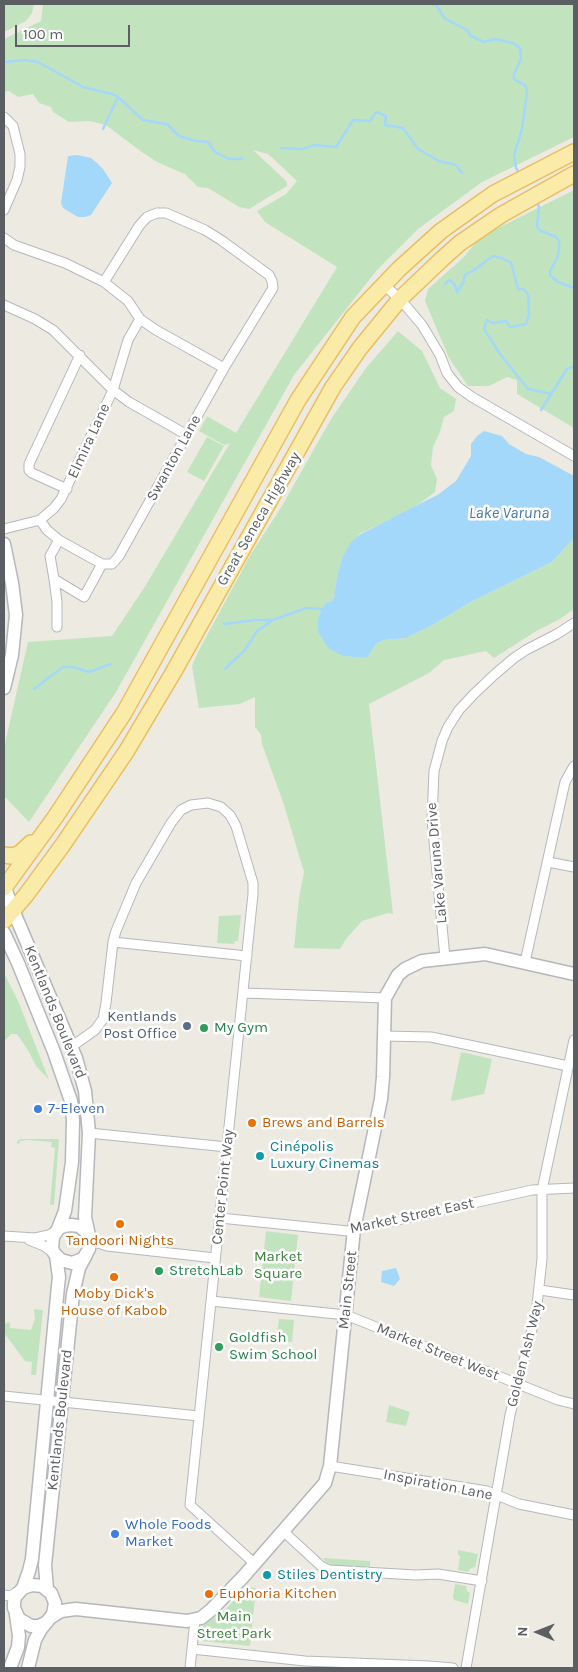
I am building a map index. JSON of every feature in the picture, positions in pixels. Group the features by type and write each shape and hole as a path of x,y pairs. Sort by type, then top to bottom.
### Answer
{"main road":[{"name":"Great Seneca Highway","path":"4,887 56,816 124,713 298,400 353,317 436,235 493,194 572,153"},
{"name":"Great Seneca Highway","path":"8,916 62,846 126,752 173,673 333,387 360,348 400,299 448,254 501,215 573,174"},
{"path":"4,856 19,854 56,816"}],"street":[{"path":"4,117 13,126 20,154 20,167 4,210"},
{"name":"Swanton Lane","path":"102,564 112,564 119,556 224,368 272,288 272,281 269,275 221,240 205,230 166,213 157,213 147,217 139,226 104,282"},
{"path":"4,238 14,244 72,266 104,282 128,301 140,319 224,368"},
{"path":"384,285 400,299 422,325 440,355 447,373 458,387 472,398 574,456"},
{"path":"4,305 35,319 53,330 113,390 129,402 186,435"},
{"name":"Elmira Lane","path":"40,520 54,508 67,489 113,390 128,340 140,319"},
{"path":"67,489 32,473 29,470 29,464 80,355"},
{"path":"4,529 40,520 47,530 59,540 102,564 84,597 54,579"},
{"path":"57,627 57,602 50,556 59,540"},
{"path":"4,544 16,615 12,655 4,688"},
{"name":"Lake Varuna Drive","path":"444,958 432,818 434,771 442,741 459,710 494,675 526,650 574,623"},
{"path":"524,962 565,782 574,766"},
{"name":"Center Point Way","path":"71,1047 100,1025 105,1012 113,942 118,926 136,883 175,818 181,810 191,805 208,803 221,807 232,818 238,831 254,894 190,1505 254,1563"},
{"path":"548,862 574,867"},
{"name":"Kentlands Boulevard","path":"4,887 8,916 71,1047 85,1091 89,1133 85,1203 88,1235"},
{"name":"Kentlands Boulevard","path":"4,933 54,1052 71,1101 73,1120 72,1162 66,1209 58,1229"},
{"path":"113,942 247,956"},
{"name":"Main Street","path":"195,1620 211,1610 322,1488 327,1478 330,1466 354,1229 381,1099 385,998 391,984 405,968 422,961 485,954 574,974"},
{"path":"244,993 385,998"},
{"path":"65,1034 88,1035"},
{"path":"384,1036 431,1037 568,1066"},
{"name":"Golden Ash Way","path":"466,1668 510,1415 534,1327 540,1290 543,1250 542,1190 574,1040"},
{"path":"89,1133 227,1147"},
{"name":"Market Street East","path":"220,1218 348,1231 532,1190 574,1188"},
{"path":"4,1236 21,1238 44,1237 64,1226 75,1225 82,1228 98,1244 114,1248"},
{"path":"56,1256 52,1248 52,1241 58,1229"},
{"path":"87,1254 90,1245 88,1235"},
{"path":"21,1238 44,1246 65,1262 78,1262 87,1254 99,1248 215,1258"},
{"name":"Kentlands Boulevard","path":"49,1591 45,1565 73,1294 79,1268 87,1254"},
{"name":"Kentlands Boulevard","path":"22,1589 32,1559 58,1286 56,1256"},
{"path":"540,1290 574,1295"},
{"name":"Market Street West","path":"211,1301 346,1315 518,1384 574,1404"},
{"path":"4,1396 199,1416"},
{"name":"Inspiration Lane","path":"330,1466 487,1491 519,1504 574,1515"},
{"path":"283,1532 321,1566 329,1570 416,1575 438,1574 482,1581"},
{"path":"4,1595 14,1595 32,1584 49,1591 62,1604 76,1609 187,1621 195,1620 190,1668"},
{"path":"10,1668 15,1660 19,1642 14,1603 15,1597 22,1589"},
{"path":"28,1668 35,1640 49,1620 55,1607 54,1599 49,1591"},
{"path":"4,1607 10,1608 23,1623 31,1626 39,1626 61,1611 76,1609"},
{"path":"192,1649 294,1660 453,1668"}],"green space":[{"path":"4,4 34,4 32,13 26,21 4,32"},
{"path":"43,4 574,4 574,137 482,182 418,229 377,270 294,375 116,692 29,822 4,796 4,748 28,642 112,636 144,588 230,443 224,445 199,431 207,416 236,433 337,267 265,222 257,211 286,194 297,181 268,154 253,150 287,182 287,186 249,209 239,207 208,188 198,187 185,174 159,163 106,125 90,121 69,122 53,112 51,107 39,103 33,94 18,97 9,91 4,92 4,39 41,21"},
{"path":"574,190 574,428 517,394 517,380 507,377 489,386 468,386 449,358 425,301 428,289 465,256 480,237"},
{"path":"398,331 422,351 440,388 456,399 454,411 444,417 433,447 431,465 437,479 435,492 412,509 359,534 341,561 332,601 343,656 367,658 377,643 385,640 406,638 429,627 471,602 552,562 574,538 574,609 494,658 486,651 444,660 429,673 369,704 393,914 388,913 362,921 340,949 294,948 299,898 304,872 283,802 262,744 261,735 255,727 255,697 240,704 199,708 192,666 251,554 282,506 331,419 366,368"},
{"path":"207,437 224,446 204,481 187,472"},
{"path":"241,915 238,941 235,941 234,944 217,943 219,916"},
{"path":"4,973 19,1003 49,1080 36,1066 17,1034 11,1034 4,1042"},
{"path":"461,1052 492,1059 484,1094 452,1101 451,1100"},
{"path":"59,1139 54,1205 50,1205 55,1148 51,1147 52,1142 28,1140 20,1141 17,1144 18,1140"},
{"name":"Market Square","path":"266,1231 298,1235 291,1301 259,1297"},
{"path":"34,1309 43,1310 36,1375 31,1375 32,1362 25,1361 4,1333 4,1325 8,1322 10,1323 10,1328 31,1330 35,1319"},
{"path":"279,1319 294,1320 292,1342 282,1341 277,1332"},
{"path":"389,1405 410,1412 406,1426 386,1422"},
{"path":"458,1550 478,1554 475,1567 471,1568 468,1572 458,1570 460,1556 458,1555"},
{"path":"323,1558 370,1561 370,1568 335,1566 326,1562"},
{"path":"455,1584 466,1586 467,1591 470,1593 468,1604 454,1600"},
{"name":"Main Street Park","path":"246,1587 256,1588 250,1646 203,1641 200,1635 202,1627 227,1608"}],"water":[{"path":"77,155 91,158 103,169 112,183 91,215 85,217 78,217 63,208 61,203 68,156"},
{"name":"Lake Varuna","path":"484,431 502,436 509,444 526,454 539,457 574,476 574,538 552,562 471,602 429,627 406,638 385,640 377,643 367,658 343,656 328,648 318,632 318,620 326,603 332,601 334,597 341,561 350,543 359,535 439,494 456,481 471,456 471,444"},
{"path":"396,1268 400,1279 394,1286 381,1282 382,1271"}],"waterway":[{"path":"432,4 437,6 444,18 467,30 471,36 484,42 495,39 513,43 520,48 521,59 514,74 514,79 526,86 527,93 522,129 514,155 516,168 520,174"},
{"path":"4,62 24,60 38,62 83,87 118,97 143,120 167,124 179,136 208,142 215,152 229,159 242,159"},
{"path":"103,129 118,97"},
{"path":"281,148 303,149 315,145 336,147 353,120 370,121 376,112 386,116 385,125 403,128 418,149 439,161 456,165 462,173"},
{"path":"536,200 539,207 537,226 539,230 556,237 559,241 557,258 550,271 550,275 558,282 574,288"},
{"path":"445,284 450,280 455,285 457,292 463,283 465,275 493,256 511,263 518,289 524,289 528,295 529,314 526,324 510,327 506,321 492,323 487,320 484,329 500,354 528,389 552,394"},
{"path":"541,410 567,369 574,366"},
{"path":"224,624 273,620 306,608 322,609"},
{"path":"225,669 245,650 257,631 272,621"},
{"path":"34,689 63,667 73,667 89,672 111,664"}],"place":[{"name":"Kentlands Post Office","path":"187,1026"},
{"name":"My Gym","path":"204,1028"},
{"name":"7-Eleven","path":"38,1109"},
{"name":"Brews and Barrels","path":"252,1123"},
{"name":"Cinépolis Luxury Cinemas","path":"260,1156"},
{"name":"Tandoori Nights","path":"120,1224"},
{"name":"StretchLab","path":"159,1271"},
{"name":"Moby Dick's House of Kabob","path":"114,1277"},
{"name":"Goldfish Swim School","path":"219,1347"},
{"name":"Whole Foods Market","path":"115,1534"},
{"name":"Stiles Dentistry","path":"267,1575"},
{"name":"Euphoria Kitchen","path":"209,1594"}]}
